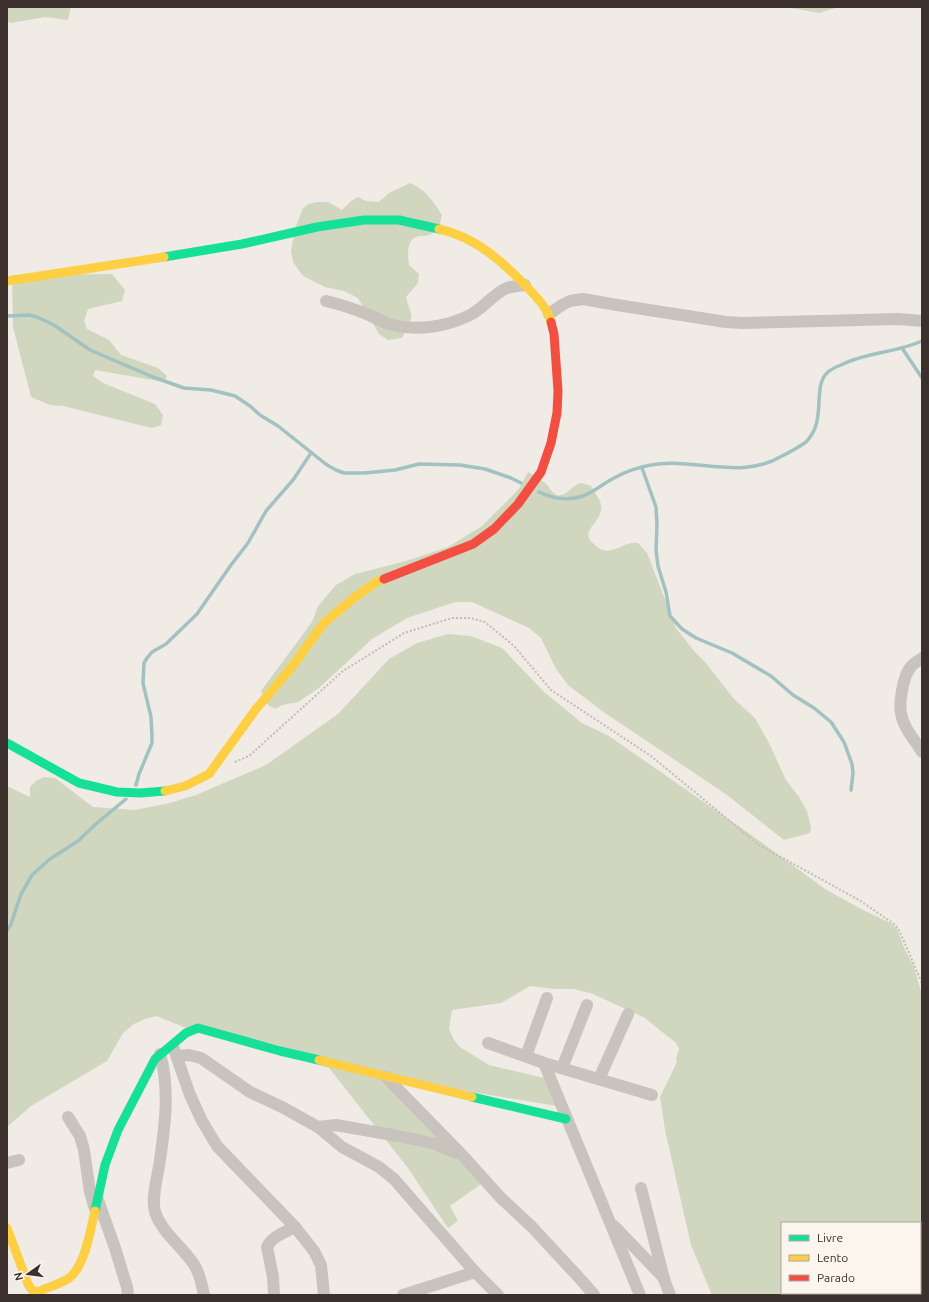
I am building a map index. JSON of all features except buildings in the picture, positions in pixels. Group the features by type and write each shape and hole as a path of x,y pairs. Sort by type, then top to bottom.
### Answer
{"street":[{"path":"7,281 235,246 317,227 364,220 399,220 444,230 468,239 492,254 511,270 542,303 549,314 554,334 558,391 557,413 551,443 541,472 518,504 494,529 473,544 378,581 355,597 324,623 291,668 256,709 209,774 185,786 164,791 140,793 117,792 79,783 7,743"},
{"path":"326,300 365,313 391,325 417,328 436,327 454,322 481,309 506,289 514,286 525,285"},
{"path":"549,314 570,301 583,299 726,322 922,321"},
{"path":"922,658 910,667 904,679 900,703 901,714 905,724 922,752"},
{"path":"526,1056 547,998"},
{"path":"562,1068 587,1005"},
{"path":"599,1079 628,1014"},
{"path":"7,1228 11,1248 32,1290 37,1292 45,1290 67,1280 76,1272 82,1260 97,1205 105,1165 118,1130 145,1076 155,1059 160,1054 192,1030 198,1028 280,1051 566,1119"},
{"path":"488,1043 544,1063 652,1095"},
{"path":"172,1044 190,1095 202,1121 217,1146 295,1227 314,1251 320,1266 324,1295"},
{"path":"160,1054 165,1077 165,1127 154,1198 155,1212 162,1226 195,1266 201,1281 204,1295"},
{"path":"176,1056 189,1055 201,1058 250,1092 282,1107 318,1127 342,1147 379,1167 394,1180 475,1272 498,1295"},
{"path":"544,1063 640,1295"},
{"path":"386,1076 464,1157 500,1197 532,1227 594,1295"},
{"path":"68,1117 80,1136 84,1150 90,1192 97,1205 117,1254 128,1295"},
{"path":"318,1127 336,1124 398,1136 436,1144 464,1157"},
{"path":"641,1188 664,1279 670,1295"},
{"path":"610,1222 664,1279"},
{"path":"274,1295 273,1277 267,1247 268,1242 295,1227"},
{"path":"403,1295 475,1272"}],"path":[{"path":"229,765 249,756 343,672 404,633 452,618 470,618 485,622 514,646 550,690 651,756 759,845 859,900 894,924 899,930 922,983"}],"green space":[{"path":"7,7 71,7 68,20 45,17 11,23 7,22"},
{"path":"785,7 839,7 819,13"},
{"path":"410,183 424,192 432,200 442,215 439,228 437,230 426,236 416,237 409,245 409,265 419,274 418,283 406,297 411,313 411,319 402,338 388,340 379,334 358,298 344,291 325,287 303,276 293,262 291,251 296,226 303,208 309,204 328,202 342,210 351,201 358,197 366,201 379,202 389,193"},
{"path":"112,274 125,290 122,301 88,309 84,321 87,329 109,340 121,355 158,368 167,376 164,382 95,370 93,376 103,383 155,404 163,415 161,425 152,428 63,406 50,405 31,397 13,327 12,275"},
{"path":"528,472 542,480 552,492 557,495 566,493 576,485 582,483 591,486 599,500 601,510 600,515 589,531 588,535 591,541 600,549 606,551 632,543 638,543 647,553 676,628 734,699 755,718 770,745 786,780 799,797 807,811 811,827 810,833 784,840 727,795 605,713 568,685 556,669 541,638 529,628 472,602 455,602 407,618 372,639 319,688 298,702 282,705 275,709 268,705 261,691 312,622 318,606 336,585 355,574 406,561 448,547 482,526 519,489"},
{"path":"448,634 471,636 502,648 544,692 582,723 609,736 754,837 825,889 892,924 897,929 905,950 914,967 922,995 922,1295 712,1295 691,1245 665,1130 660,1097 677,1062 676,1059 679,1049 676,1043 645,1018 593,994 574,989 555,989 530,986 501,1003 452,1010 449,1029 454,1040 460,1047 489,1065 549,1079 557,1106 379,1077 484,1182 450,1206 458,1221 448,1228 408,1168 329,1068 194,1031 156,1016 134,1024 123,1033 107,1061 31,1106 7,1127 7,786 30,797 30,787 36,781 44,777 55,778 93,807 135,810 170,803 196,795 266,765 338,714 389,659 417,643"}],"waterway":[{"path":"7,316 29,315 37,317 54,325 90,350 153,377 184,388 211,390 235,396 260,415 278,426 327,465 344,473 365,473 395,470 419,464 460,465 485,469 521,483"},
{"path":"539,492 552,497 572,499 585,495 623,474 637,468 651,465 668,463 734,468 750,467 766,463 800,446 806,442 813,433 818,414 820,386 823,378 829,371 861,357 902,348 922,341"},
{"path":"902,348 922,378"},
{"path":"136,785 152,743 151,717 143,683 144,663 152,652 166,644 197,614 248,543 266,511 293,480 311,453"},
{"path":"642,468 656,507 656,550 658,566 666,592 670,616 682,629 696,638 732,653 771,676 793,695 814,708 831,722 844,742 852,764 853,773 851,790"},
{"path":"7,931 11,924 21,894 32,875 50,859 78,841 126,799"}],"traffic: fast":[{"path":"164,257 242,244 317,227 364,220 399,220 439,229"},
{"path":"7,743 79,783 117,792 140,793 165,791"},
{"path":"95,1211 105,1165 118,1130 155,1059 186,1033 198,1028 280,1051 319,1060"},
{"path":"472,1097 566,1119"}],"traffic: slow":[{"path":"439,229 476,244 498,259 518,277 538,299 547,312 551,322"},
{"path":"7,281 164,257"},
{"path":"165,791 185,786 209,774 256,709 291,668 324,623 355,597 378,581 384,579"},
{"path":"319,1060 472,1097"},
{"path":"7,1228 28,1284 32,1290 37,1292 66,1280 78,1268 89,1239 95,1211"}],"traffic: jam":[{"path":"384,579 473,544 494,529 518,504 541,472 551,443 557,413 558,391 554,334 551,322"}]}
